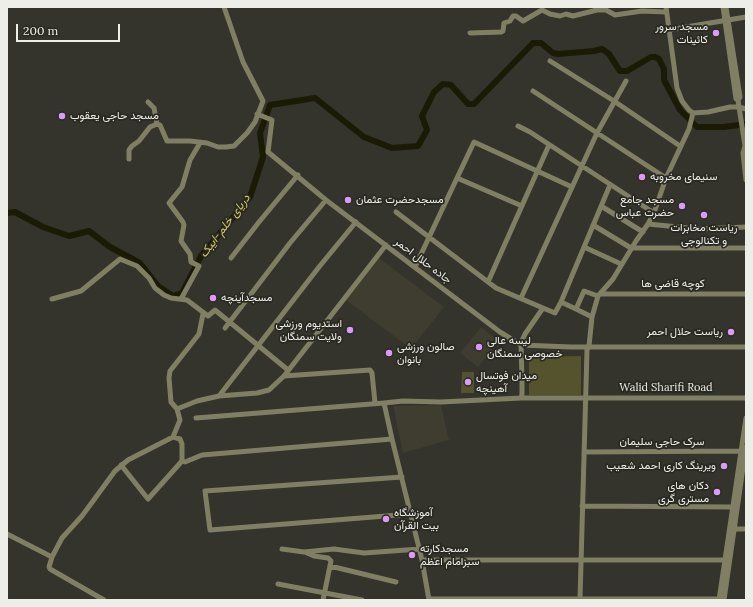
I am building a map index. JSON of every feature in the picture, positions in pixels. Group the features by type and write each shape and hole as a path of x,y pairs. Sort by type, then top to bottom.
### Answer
{"street":[{"path":"148,102 154,108 157,124 160,125 167,140 207,143 218,147 234,146 251,128 255,122 263,101 243,62 224,7"},
{"path":"723,7 736,99 738,100 744,138 745,147 743,153 746,180"},
{"path":"726,7 726,20"},
{"path":"470,33 501,32 504,24 510,21 513,16 516,16 523,21 542,10 559,16 566,14 573,16 605,9 615,15 666,9 677,88 682,101 693,115"},
{"path":"668,30 746,17"},
{"path":"550,61 614,101 680,146"},
{"path":"520,298 597,133 626,81"},
{"path":"533,91 666,178"},
{"path":"693,115 730,107 746,109"},
{"name":"جاده حلال احمر","path":"258,114 272,120 268,152 326,200 500,332 521,345"},
{"path":"580,599 587,350 589,346 592,317 599,295 613,279 654,213 666,178 689,129 693,115"},
{"path":"129,159 129,150 132,146 139,141 150,127 157,124"},
{"path":"518,126 654,213"},
{"path":"416,267 474,142 572,187"},
{"path":"181,299 198,266 191,262 190,254 181,241 184,225 169,203 182,187 190,160 200,143"},
{"path":"488,282 549,145"},
{"path":"231,258 298,176"},
{"path":"457,178 522,206"},
{"path":"396,212 496,288 555,313 610,185"},
{"path":"226,328 290,243 326,200"},
{"path":"602,206 643,232"},
{"path":"219,396 319,267 356,222"},
{"path":"648,224 699,229 746,227"},
{"path":"593,225 631,248 746,248"},
{"path":"177,409 197,401 219,396 269,390 284,376 386,245"},
{"path":"584,247 621,264"},
{"path":"52,299 80,291 120,259 137,266 149,278 155,288 164,295 171,298 187,300 203,314 208,316 215,310 259,344 288,370"},
{"name":"کوچه قاضی ها","path":"576,309 584,291 599,295 746,294"},
{"path":"561,302 592,317"},
{"path":"520,398 522,394 521,345 524,334 543,308"},
{"path":"104,600 50,569 49,567 52,557 62,538 82,516 121,465 173,437 180,420 177,409 171,402 170,372 199,334 203,314"},
{"path":"521,345 746,347"},
{"path":"284,376 370,370 372,373 375,403"},
{"name":"Walid Sharifi Road","path":"196,418 403,401 441,402 520,398 746,398"},
{"path":"384,403 420,549 429,600 721,600"},
{"path":"721,600 733,528 733,507 746,418"},
{"path":"121,465 148,499 182,461 182,444 180,439 173,437"},
{"path":"182,461 185,462 202,455 392,439"},
{"path":"721,600 726,560 745,466 746,447"},
{"name":"سرک حاجی سلیمان","path":"584,452 741,451"},
{"path":"402,477 205,491 210,530 411,514"},
{"path":"582,506 733,507"},
{"path":"733,528 746,529"},
{"path":"7,534 52,557"},
{"path":"282,549 304,552 334,549 364,553 420,549"},
{"path":"304,552 314,556 328,558 331,561 323,600"},
{"path":"422,560 726,560"},
{"path":"330,566 396,582"},
{"path":"278,584 362,600"}],"shaded area":[{"path":"379,258 444,307 411,349 346,300"},
{"name":"لیسه عالی خصوصی سمنگان","path":"481,327 499,341 478,367 460,353"},
{"path":"581,356 581,395 529,395 529,357"},
{"name":"میدان فوتسال آهینچه","path":"462,372 474,372 474,393 461,393"},
{"path":"441,405 449,440 403,453 393,406"}],"waterway":[{"name":"دریای خلم-ایبک","path":"7,213 15,212 43,227 69,236 89,231 110,247 140,263 158,286 173,296 182,293 201,256 250,197 263,157 260,133 270,105 315,98 364,137 392,148 418,146 427,130 422,116 434,92 443,84 451,85 468,104 474,104 533,43 541,43 553,53 558,54 602,49 609,54 620,71 627,71 651,57 655,57 659,59 664,69 664,80 680,110 697,127 724,127 746,124"}],"place":[{"name":"مسجد سرور کائینات","path":"716,33"},
{"name":"مسجد حاجی یعقوب","path":"62,116"},
{"name":"سنیمای مخروبه","path":"642,177"},
{"name":"مسجدحضرت عثمان","path":"348,200"},
{"name":"مسجد جامع حضرت عباس","path":"682,206"},
{"name":"ریاست مخابرات و تکنالوجی","path":"704,215"},
{"name":"مسجدآینچه","path":"213,298"},
{"name":"استدیوم ورزشی ولایت سمنگان","path":"350,330"},
{"name":"ریاست حلال احمر","path":"731,332"},
{"name":"لیسه عالی خصوصی سمنگان","path":"479,347"},
{"name":"صالون ورزشی بانوان","path":"389,353"},
{"name":"میدان فوتسال آهینچه","path":"468,382"},
{"name":"ویرینگ کاری احمد شعیب","path":"724,466"},
{"name":"دکان های مستری گری","path":"717,492"},
{"name":"آموزشگاه بیت القرآن","path":"386,519"},
{"name":"مسجدکارته سبزامام اعظم","path":"412,555"}]}
